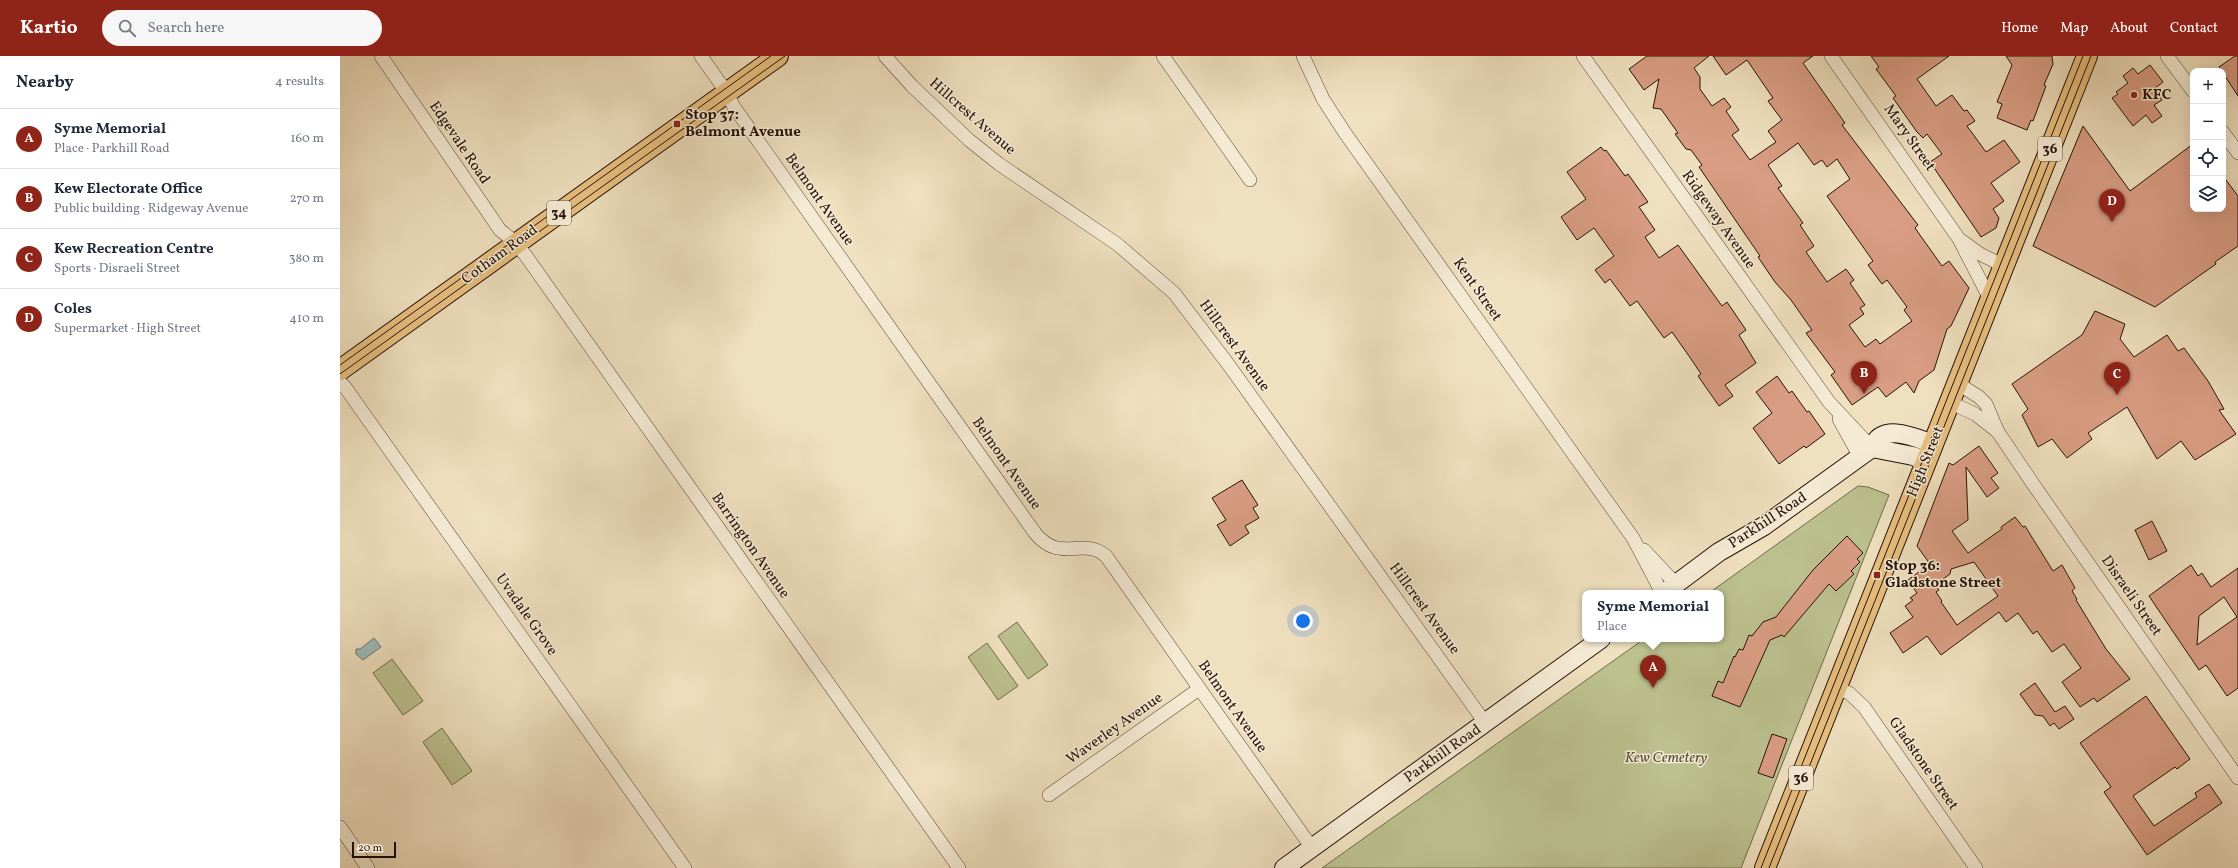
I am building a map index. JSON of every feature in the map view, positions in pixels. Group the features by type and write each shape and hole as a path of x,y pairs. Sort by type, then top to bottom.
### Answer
{"main road":[{"name":"Cotham Road","path":"340,370 778,56"},
{"name":"High Street","path":"1765,868 2087,56"}],"street":[{"name":"Edgevale Road","path":"380,56 500,230 516,243"},
{"name":"Belmont Avenue","path":"702,56 734,107 1041,541 1055,548 1094,549 1106,556 1312,848"},
{"name":"Hillcrest Avenue","path":"885,56 912,86 969,140 1005,168 1117,244 1174,293 1228,364 1486,724"},
{"path":"1163,56 1250,180"},
{"name":"Kent Street","path":"1303,56 1323,99 1345,133 1633,538 1667,590"},
{"name":"Ridgeway Avenue","path":"1583,56 1866,453"},
{"name":"Mary Street","path":"1831,56 1959,239 1990,299"},
{"path":"2167,56 2190,87"},
{"path":"2226,136 2238,153"},
{"name":"Mary Street","path":"1959,239 1980,254 2004,266"},
{"name":"Barrington Avenue","path":"516,243 959,868"},
{"name":"Uvadale Grove","path":"340,382 685,868"},
{"name":"Disraeli Street","path":"1957,383 1979,397 1986,404 1998,432 2238,778"},
{"name":"Disraeli Street","path":"1950,402 1975,414 1998,432"},
{"name":"Parkhill Road","path":"1667,590 1720,552 1764,526 1866,453 1878,438 1888,434 1902,433 1930,452"},
{"name":"Parkhill Road","path":"1284,868 1598,642"},
{"name":"Gladstone Street","path":"1836,688 1849,694 1864,707 1976,868"},
{"name":"Waverley Avenue","path":"1049,795 1199,689"},
{"path":"340,827 368,868"}],"green space":[{"name":"Kew Cemetery","path":"1858,486 1868,487 1889,495 1741,868 1322,868 1640,642 1724,642 1724,590 1713,590"},
{"path":"1017,622 1048,665 1028,679 998,636"},
{"path":"987,643 1018,686 998,700 968,657"},
{"path":"392,659 423,701 403,715 373,673"},
{"path":"442,728 472,771 452,785 423,742"}],"water":[{"path":"374,638 381,647 363,660 356,654 356,649 360,649"}],"building":[{"path":"1647,56 1709,56 1694,68 1700,77 1700,89 1712,106 1724,98 1731,107 1726,111 1739,130 1732,135 1750,160 1776,142 1768,131 1782,120 1768,101 1773,98 1747,60 1726,75 1713,56 1813,56 1803,63 1845,123 1842,125 1918,225 1915,228 1942,266 1949,261 1969,288 1951,326 1947,329 1934,370 1919,381 1914,393 1906,382 1886,397 1878,387 1852,405 1831,375 1835,372 1806,333 1812,330 1791,300 1775,282 1758,257 1760,256 1699,167 1702,165 1691,150 1686,149 1675,134 1678,133 1661,109 1653,108 1659,79 1644,90 1629,69","holes":["1798,143 1814,165 1822,160 1827,167 1837,159 1850,179 1827,196 1873,261 1868,265 1882,284 1887,280 1907,307 1904,310 1912,321 1880,344 1876,339 1865,347 1849,325 1864,314 1860,308 1865,305 1850,283 1854,280 1846,269 1827,282 1806,252 1814,246 1800,225 1803,223 1778,188 1782,186 1768,165"]},
{"path":"1871,56 1949,56 1917,79 1936,106 1952,95 1964,111 1967,110 1975,121 1967,126 1986,152 2004,140 2020,162 1991,183 2004,201 1993,209 1999,218 1996,228 1981,237 1930,162 1942,154 1927,134 1923,138 1917,132 1893,98 1896,96 1876,69 1879,67"},
{"path":"2006,56 2052,56 2053,64 2044,85 2046,86 2033,121 2031,120 2027,130 1997,118 2002,104 1997,102 2012,65"},
{"path":"2235,56 2238,56 2238,96 2226,78 2226,68 2219,67"},
{"path":"2150,65 2163,82 2154,89 2162,100 2154,105 2162,116 2152,123 2146,115 2133,126 2112,98 2118,94 2116,92 2128,83 2123,76 2133,68 2138,74"},
{"path":"2083,126 2130,191 2190,146 2190,212 2226,212 2226,180 2238,196 2238,246 2215,262 2216,264 2155,307 2033,246"},
{"path":"1601,147 1604,151 1606,150 1625,176 1628,174 1648,202 1639,207 1655,230 1645,237 1659,258 1678,245 1722,306 1727,302 1746,330 1739,335 1756,363 1725,385 1733,396 1719,406 1698,376 1701,374 1672,332 1664,338 1637,301 1630,306 1610,279 1605,283 1595,270 1614,256 1594,228 1577,240 1561,217 1586,199 1567,172"},
{"path":"2095,311 2125,324 2120,339 2134,357 2167,335 2178,351 2184,348 2208,381 2224,409 2219,410 2236,434 2195,460 2181,441 2157,459 2127,407 2088,433 2092,439 2067,458 2052,439 2038,447 2022,415 2028,409 2012,384 2082,335"},
{"path":"1777,376 1789,393 1792,391 1807,412 1809,411 1825,434 1806,448 1804,446 1779,464 1753,428 1772,413 1756,392"},
{"path":"1979,446 1998,473 1991,478 1999,488 1987,497 1966,467 1968,520 1952,531 1968,553 2002,529 2001,527 2015,517 2023,527 2025,526 2053,571 2062,565 2075,588 2072,591 2077,599 2076,600 2106,649 2130,679 2097,702 2094,698 2080,707 2062,682 2081,668 2064,644 2052,652 2037,631 2033,634 2018,613 2006,622 1999,612 1941,655 1927,636 1903,653 1890,633 1913,617 1905,606 1913,600 1910,598 1917,593 1908,580 1930,564 1917,546 1949,463 1953,465","holes":["1974,562 1998,596 1957,625 1941,602 1942,601 1936,592 1939,590 1935,585 1950,574 1951,569"]},
{"path":"1242,480 1258,505 1253,508 1259,518 1245,526 1249,533 1230,546 1217,525 1226,520 1212,498"},
{"path":"2152,521 2167,551 2149,560 2135,530"},
{"path":"1847,536 1863,553 1857,559 1860,562 1851,571 1854,574 1836,591 1829,584 1784,637 1782,635 1770,640 1740,707 1712,696 1718,681 1723,683 1734,656 1735,657 1739,649 1743,650 1749,635 1752,636 1763,622 1776,617 1813,570"},
{"path":"2191,565 2198,576 2202,573 2211,587 2238,568 2238,688 2227,696 2206,665 2199,670 2149,596","holes":["2224,597 2237,617 2197,645 2199,616"]},
{"path":"2035,683 2055,712 2065,706 2074,719 2059,729 2054,723 2050,726 2043,716 2035,715 2020,694"},
{"path":"2146,696 2190,759 2177,769 2175,767 2133,796 2154,826 2197,797 2195,793 2209,784 2222,803 2147,855 2104,792 2111,787 2080,743"},
{"path":"1772,734 1787,739 1773,778 1758,773"}],"tram line":[{"path":"340,365 771,56"},
{"path":"340,374 785,56"},
{"path":"1761,868 2083,56"},
{"path":"1769,868 2091,56"}],"place":[{"name":"KFC","path":"2134,95"},
{"name":"Stop 37: Belmont Avenue","path":"677,124"},
{"name":"Coles","path":"2112,222"},
{"name":"Kew Electorate Office","path":"1864,394"},
{"name":"Kew Recreation Centre","path":"2117,395"},
{"name":"Stop 36: Gladstone Street","path":"1877,575"},
{"name":"Syme Memorial","path":"1653,688"}]}
